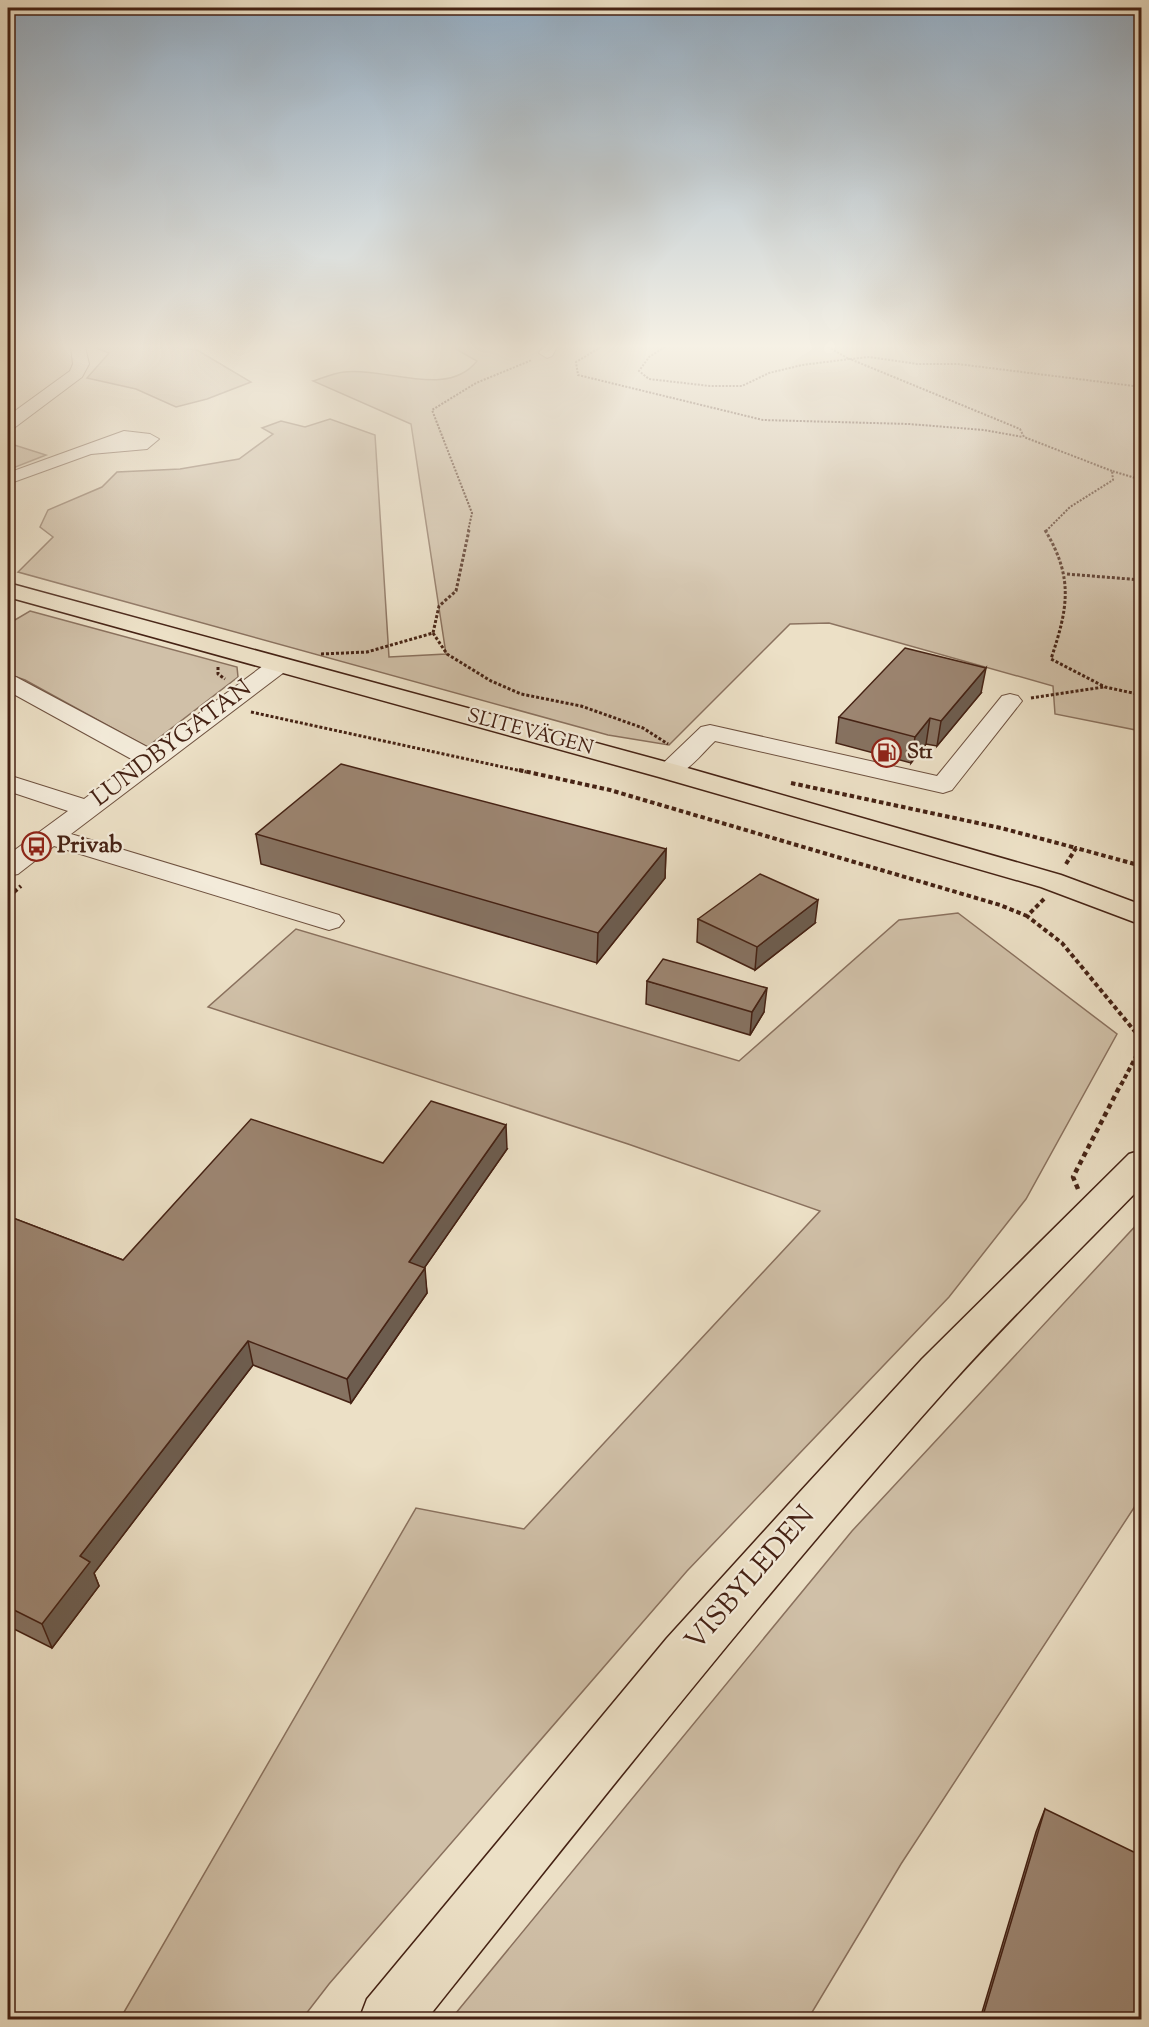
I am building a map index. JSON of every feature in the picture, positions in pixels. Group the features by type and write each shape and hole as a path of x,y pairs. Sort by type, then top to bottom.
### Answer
{"main road":[{"name":"SLITEVÄGEN","path":"8,590 279,665 676,763 1054,882 1142,916"},
{"name":"SLITEVÄGEN","path":"1054,882 1142,896"},
{"name":"VISBYLEDEN","path":"388,2019 732,1601 937,1371 1142,1163"}],"street":[{"path":"8,479 90,449"},
{"name":"LUNDBYGATAN","path":"17,875 49,836 279,665"},
{"path":"8,682 151,759"},
{"path":"676,763 710,732 942,785 1010,701"},
{"path":"8,783 86,808"},
{"path":"49,836 329,921"}],"path":[{"path":"444,442 472,513 456,591 439,606 433,633 447,654 491,681 520,694 581,706 643,728 676,763"},
{"path":"1036,442 1142,480"},
{"path":"1112,471 1113,480 1070,507 1045,530 1060,551 1067,574 1063,624 1051,658 1105,687 1142,695"},
{"path":"1067,574 1142,580"},
{"path":"314,654 367,652 433,633"},
{"path":"1010,701 1105,687"},
{"path":"242,717 250,711 610,790 1000,905 1027,916 1062,943 1142,1040"},
{"path":"1027,916 1054,882 1076,848 1142,866"},
{"path":"8,897 17,875"},
{"path":"1095,1209 1077,1188 1073,1177 1142,1045"}],"shaded area":[{"path":"263,442 375,442 389,657 446,654 414,442 1141,442 1141,731 1055,714 1053,686 829,623 790,624 669,745 608,735 18,572 53,537 40,527 48,510 102,487 117,472 180,469 239,459"},
{"path":"8,443 46,455 8,470"},
{"path":"30,611 237,667 238,677 147,747 25,680 8,674 8,624"},
{"path":"958,913 1117,1034 1026,1199 949,1297 687,1571 329,1984 302,2019 120,2019 416,1508 524,1529 820,1211 628,1144 208,1007 296,929 739,1061 899,920"},
{"path":"1141,1220 1141,1497 901,1864 808,2019 451,2019 852,1531"}],"building":[{"path":"905,648 986,668 941,721 930,718 915,737 839,717"},
{"path":"341,764 666,849 598,933 256,834"},
{"path":"760,874 818,900 757,947 698,919"},
{"path":"663,959 767,988 752,1012 647,981"},
{"path":"431,1101 506,1125 409,1262 425,1268 347,1379 248,1341 80,1556 90,1562 42,1624 8,1607 8,1216 123,1260 251,1119 383,1163"},
{"path":"1045,1809 1142,1856 1142,2019 982,2019"}],"place":[{"name":"St1","path":"886,753"},
{"name":"Privab","path":"36,846"}]}
